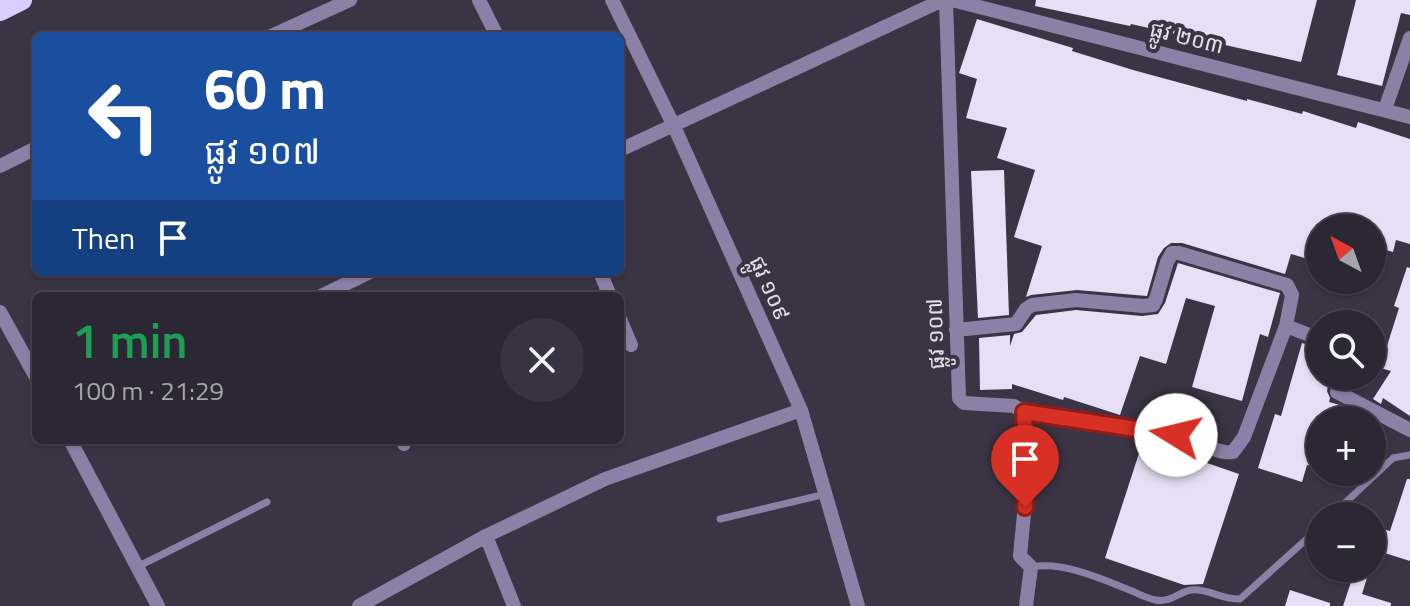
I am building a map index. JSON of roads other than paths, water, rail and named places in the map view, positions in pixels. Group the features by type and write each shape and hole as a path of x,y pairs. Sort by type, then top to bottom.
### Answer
{"main road":[{"path":"0,11 22,0"}],"street":[{"path":"280,32 350,0"},
{"path":"479,0 495,32"},
{"name":"ផ្លូវ ១០៩","path":"612,0 673,124 801,410 858,606"},
{"path":"624,148 947,0"},
{"name":"ផ្លូវ ២០៣","path":"947,0 1410,117"},
{"name":"ផ្លូវ ១០៧","path":"947,0 959,398 961,401 1014,406 1024,412"},
{"path":"1385,109 1410,38"},
{"path":"0,166 32,150"},
{"path":"956,330 1016,324 1032,305 1076,300 1153,305 1172,253 1287,285 1292,295 1286,326 1244,437 1233,452 1225,454 1176,435 1024,412 1027,482 1020,556 1031,567 1026,606"},
{"path":"332,292 362,276"},
{"path":"0,312 32,370"},
{"path":"1286,326 1306,334"},
{"path":"624,328 631,345"},
{"path":"1337,390 1410,430"},
{"path":"359,606 486,536 605,479 801,410"},
{"path":"72,444 158,606"},
{"path":"486,536 514,606"}],"lane":[{"path":"1346,502 1393,458 1410,455"},
{"path":"720,519 826,494"},
{"path":"137,567 267,502"},
{"path":"1031,567 1045,564 1062,567 1156,600 1166,600 1191,590 1239,602 1306,540"}]}
